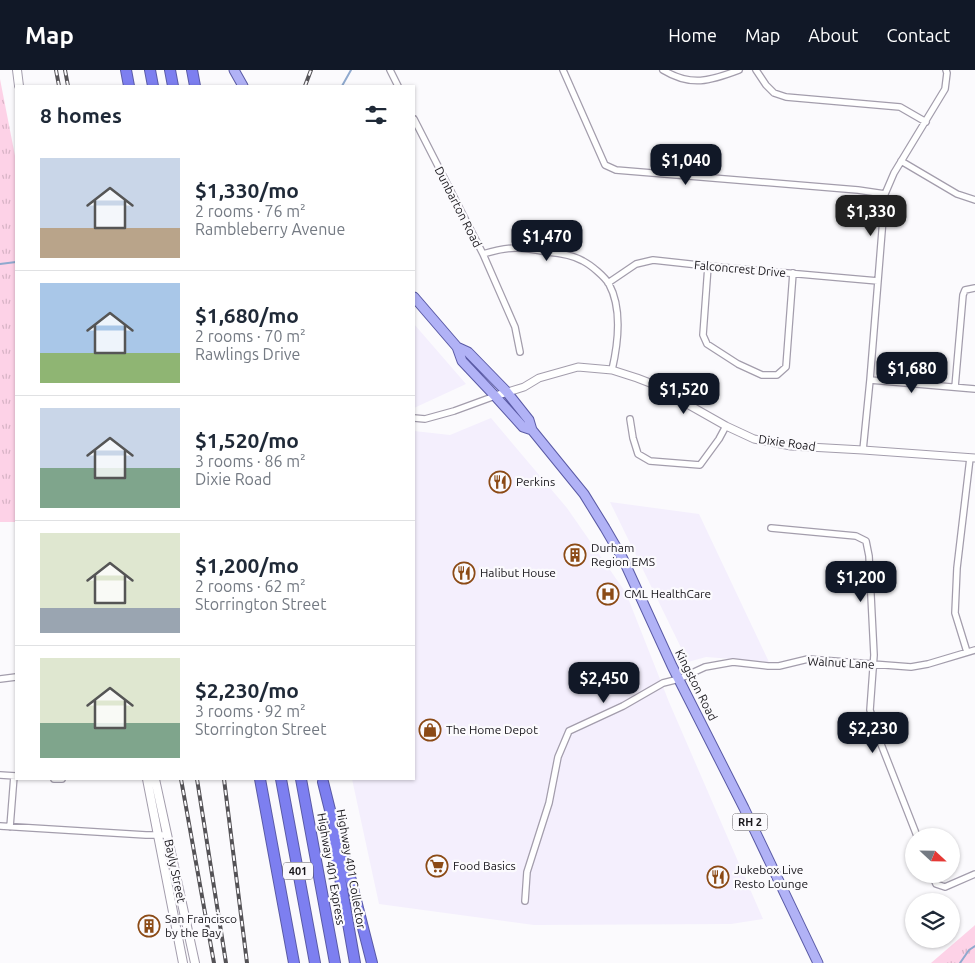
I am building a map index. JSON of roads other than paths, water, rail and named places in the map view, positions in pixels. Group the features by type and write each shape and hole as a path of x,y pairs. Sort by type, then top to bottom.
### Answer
{"highway":[{"path":"126,70 129,85"},
{"path":"150,70 153,85"},
{"path":"170,70 173,85"},
{"path":"192,70 195,85"},
{"name":"401","path":"260,780 294,963"},
{"name":"401","path":"281,780 315,963"},
{"name":"Highway 401 Express","path":"301,780 335,963"},
{"path":"322,780 348,869 372,963"},
{"name":"Highway 401 Collector","path":"322,780 355,963"}],"main road":[{"path":"17,70 19,85"},
{"path":"234,70 242,85"},
{"name":"Kingston Road","path":"415,298 457,347 462,361 523,427 532,430"},
{"name":"Kingston Road","path":"457,347 468,352 506,391 529,420 532,430 584,494 605,528 628,568 672,666 744,808 818,963"},
{"name":"Bayly Street","path":"147,780 183,963"},
{"name":"Bayly Street","path":"155,780 195,963"}],"street":[{"path":"390,70 397,85"},
{"path":"563,70 605,165 616,170 858,190 885,194"},
{"path":"663,70 675,78 704,81 720,78 740,70"},
{"path":"756,70 774,93 786,97 900,107 926,122"},
{"path":"863,450 885,194 894,173 945,89 946,70"},
{"name":"Dunbarton Road","path":"415,122 483,254 515,248 560,254 583,261 596,270 608,283 617,307 618,324 612,370"},
{"path":"901,162 957,194 975,200"},
{"path":"483,254 515,327 520,352"},
{"name":"Falconcrest Drive","path":"608,283 636,264 653,260 878,281"},
{"path":"708,266 703,335 707,344 738,364 762,375 776,375 786,367 793,273"},
{"path":"955,387 963,295 966,290 975,288"},
{"name":"Dixie Road","path":"415,418 425,419 454,410 506,391 524,387 539,378 578,367 612,370 650,383 726,426 754,439 791,446 973,458"},
{"path":"870,380 975,389"},
{"path":"630,419 632,438 638,454 650,461 700,466 726,426"},
{"path":"966,652 955,613 957,568 973,458"},
{"path":"772,528 856,536 866,541 869,556 874,655 870,710 879,739 914,828"},
{"name":"Walnut Lane","path":"525,900 527,872 549,803 558,757 569,731 623,706 663,683 679,679 704,667 733,662 779,666 808,659 911,667 975,650"},
{"path":"0,679 15,677"},
{"path":"0,774 15,776 10,827"},
{"path":"0,826 167,835"},
{"path":"960,880 975,874"},
{"path":"936,883 945,887 954,883"}],"waterway":[{"path":"343,85 351,70"},
{"path":"0,264 15,262"},
{"path":"960,963 969,950 975,946"}],"railway":[{"path":"56,70 59,85"},
{"path":"65,70 68,85"},
{"path":"305,85 311,70"},
{"path":"181,780 214,963"},
{"path":"197,780 226,963"},
{"path":"224,780 247,963"}],"place":[{"name":"Perkins","path":"500,482"},
{"name":"Durham Region EMS","path":"575,555"},
{"name":"Halibut House","path":"464,573"},
{"name":"CML HealthCare","path":"608,594"},
{"name":"The Home Depot","path":"430,730"},
{"name":"Food Basics","path":"437,866"},
{"name":"Jukebox Live Resto Lounge","path":"718,877"},
{"name":"San Francisco by the Bay","path":"149,926"}]}
